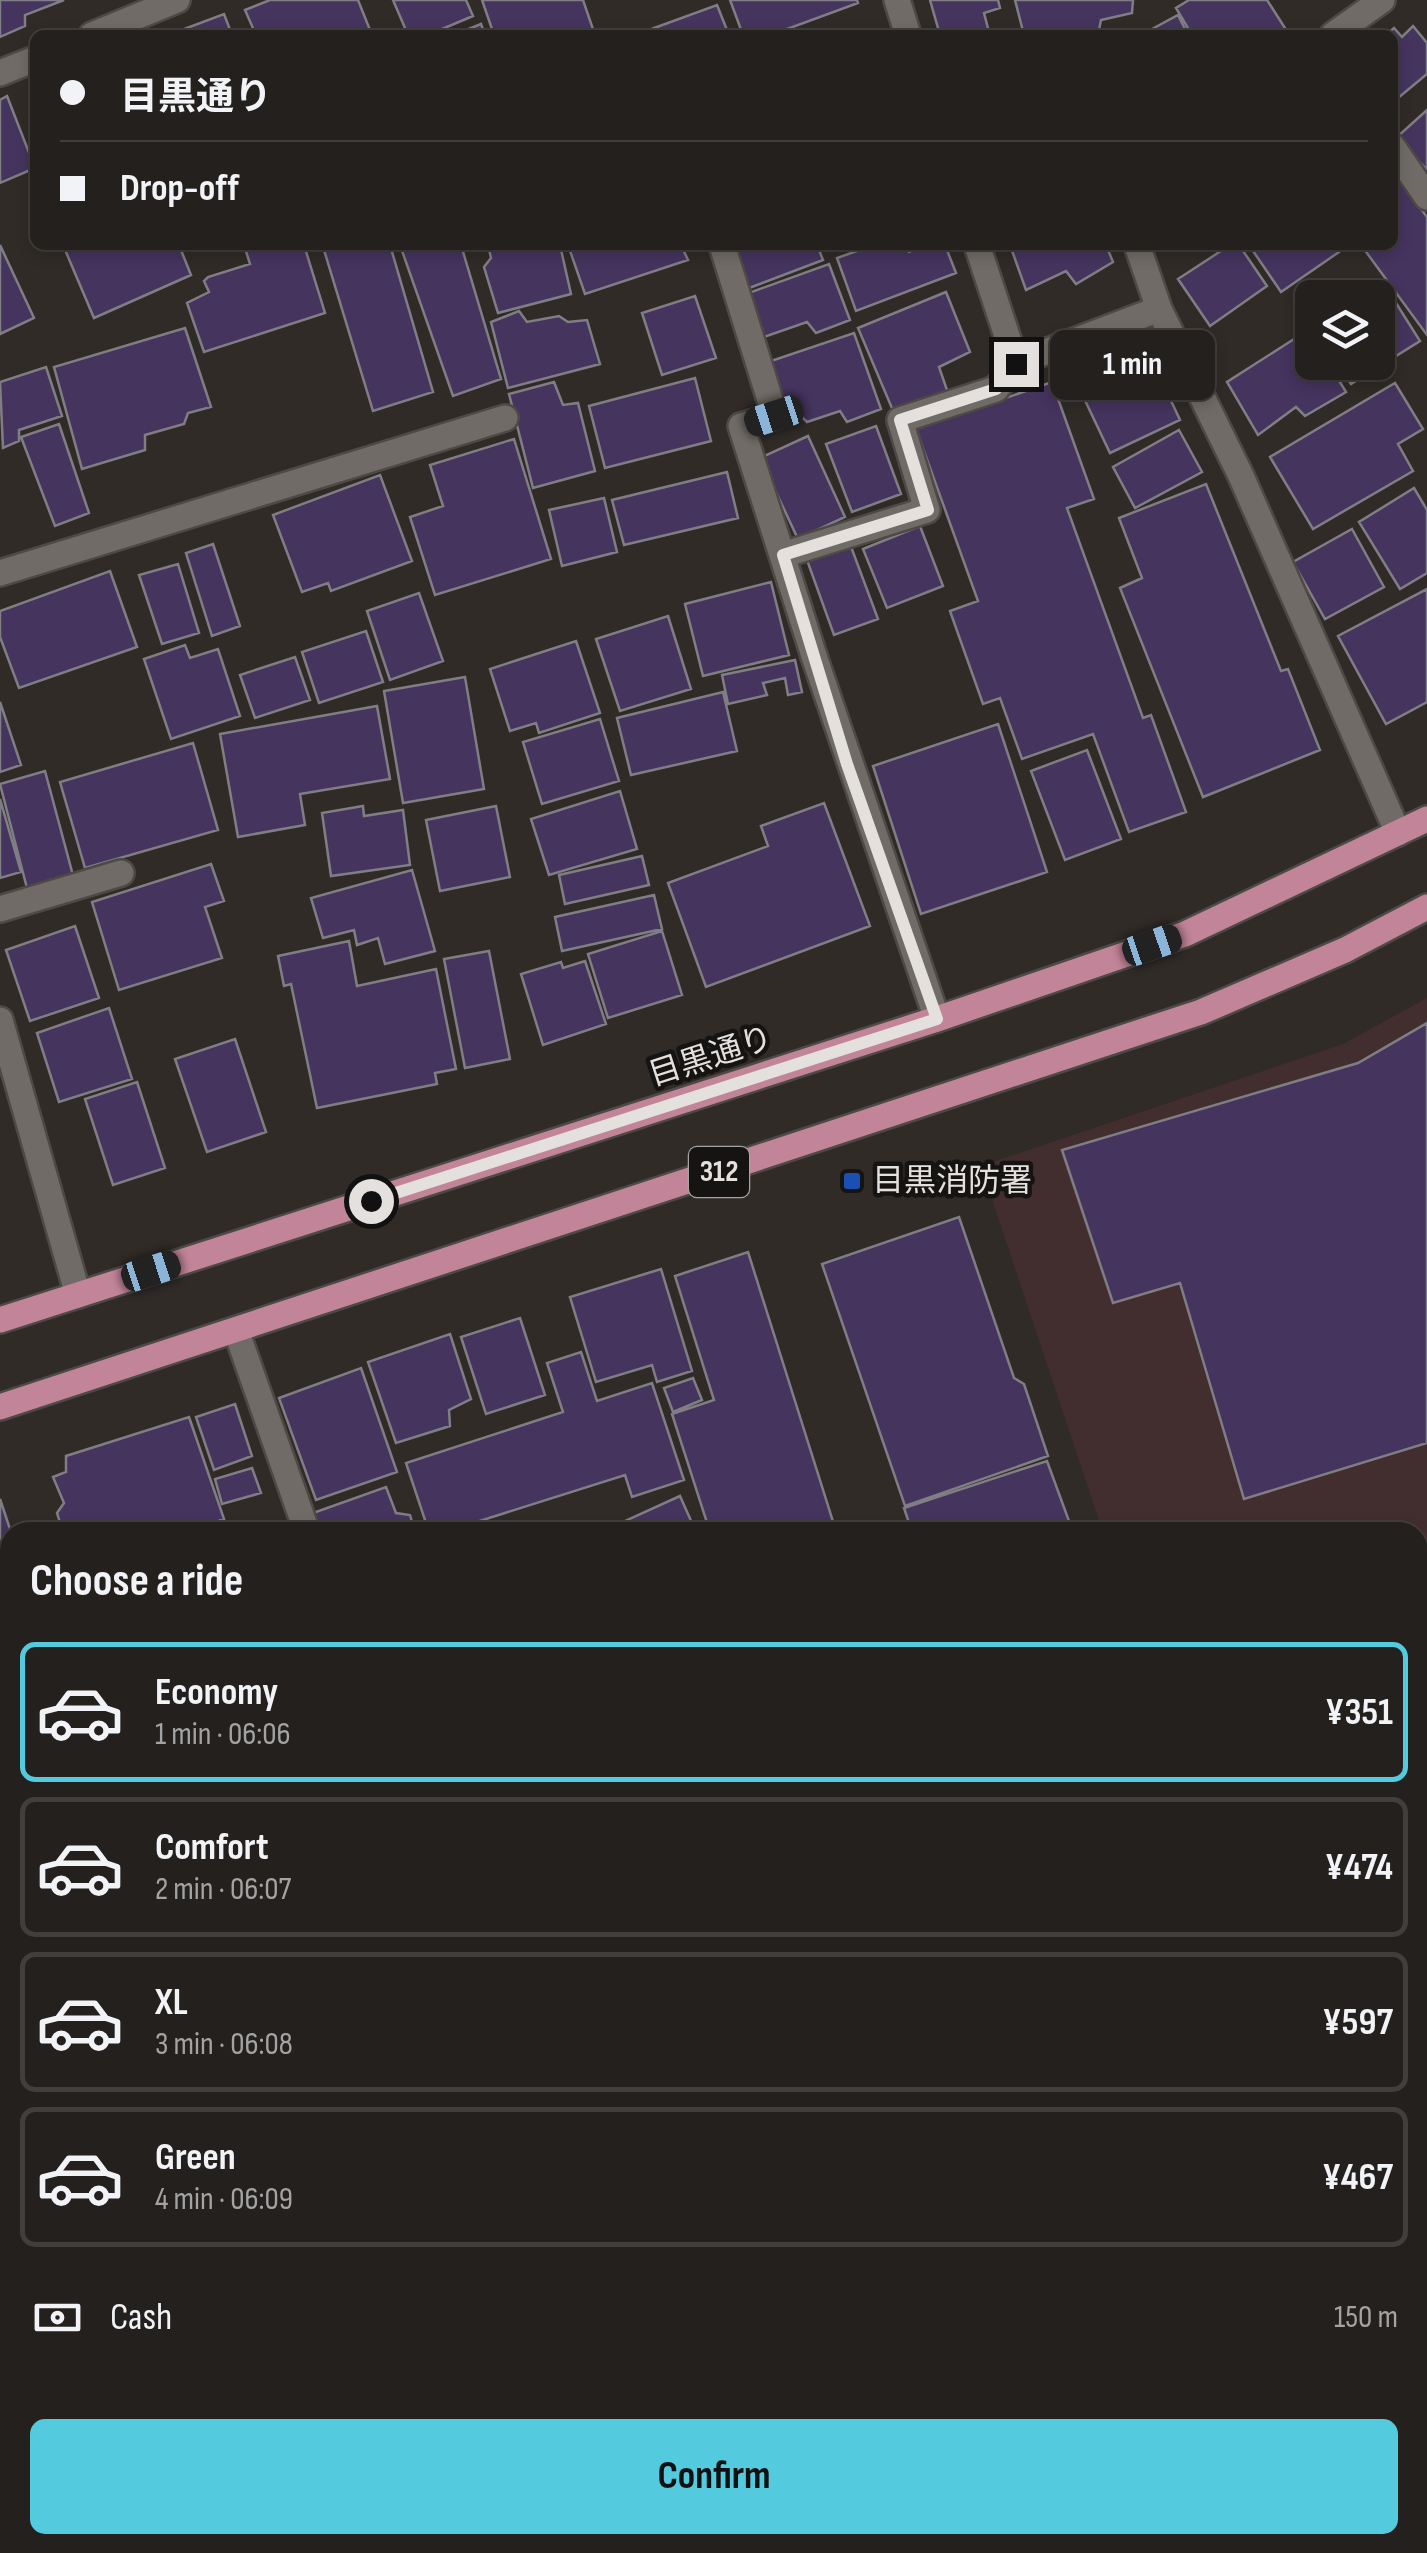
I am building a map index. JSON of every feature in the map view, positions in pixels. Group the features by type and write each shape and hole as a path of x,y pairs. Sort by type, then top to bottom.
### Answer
{"main road":[{"name":"目黒通り","path":"0,1320 937,1019 1185,934 1427,820"},
{"name":"312","path":"0,1407 1201,1012 1346,950 1427,907"}],"street":[{"path":"104,30 177,0"},
{"path":"897,0 906,30"},
{"path":"1340,30 1382,0"},
{"path":"0,73 30,61"},
{"path":"1398,155 1427,197"},
{"path":"724,250 774,416 742,426 814,656 937,1019"},
{"path":"979,250 1016,364"},
{"path":"1139,250 1158,309 1241,476 1398,833"},
{"path":"783,555 928,510 900,420 996,389 1016,364 1158,309"},
{"path":"0,573 505,418"},
{"path":"0,909 121,873"},
{"path":"0,1020 78,1295"},
{"path":"236,1330 303,1522"}],"shaded area":[{"path":"1427,998 1427,1522 1100,1522 981,1166 1343,1044"}],"building":[{"path":"0,0 64,0 25,15 25,26 0,37"},
{"path":"270,0 358,0 370,30 254,30 245,10"},
{"path":"393,0 466,0 473,16 440,30 406,30"},
{"path":"482,0 583,0 593,30 492,30"},
{"path":"730,0 858,3 785,30 741,30"},
{"path":"930,0 998,0 1000,8 984,13 988,30 939,30"},
{"path":"1015,0 1133,0 1132,13 1101,20 1099,30 1023,30"},
{"path":"1189,0 1267,0 1285,28 1189,30 1176,8"},
{"path":"717,5 727,30 649,30"},
{"path":"224,14 230,30 182,30"},
{"path":"1178,15 1186,30 1150,30"},
{"path":"1413,26 1427,43 1427,74 1398,98 1398,32 1402,37"},
{"path":"7,96 30,155 30,170 0,183 0,100"},
{"path":"1427,110 1427,170 1398,138"},
{"path":"1398,178 1427,217 1427,335 1395,291 1395,280 1387,280 1365,250 1398,250"},
{"path":"0,245 34,318 0,334"},
{"path":"65,250 181,250 191,275 94,318"},
{"path":"246,250 306,250 325,313 204,352 187,303 209,292 204,281 208,277 250,264"},
{"path":"324,250 391,250 433,392 373,411"},
{"path":"402,250 462,250 501,379 453,396"},
{"path":"489,250 561,250 571,294 498,313 484,267 491,258"},
{"path":"570,250 683,250 688,260 585,294"},
{"path":"735,250 819,250 823,260 744,290"},
{"path":"860,250 947,250 956,273 856,311 837,258"},
{"path":"1012,250 1108,250 1113,262 1076,284 1066,271 1026,290"},
{"path":"1222,250 1242,250 1267,286 1210,326 1178,279"},
{"path":"1252,250 1338,250 1339,252 1281,292"},
{"path":"829,264 850,320 816,333 807,322 764,337 746,294"},
{"path":"946,292 970,352 939,367 947,390 944,394 894,413 858,328"},
{"path":"695,296 716,358 662,375 642,313"},
{"path":"1395,301 1420,341 1395,357"},
{"path":"519,311 527,322 559,316 568,322 587,320 600,364 508,388 491,322"},
{"path":"185,328 211,407 188,413 184,424 145,435 145,450 82,469 54,367"},
{"path":"854,333 881,409 847,422 840,411 807,422 801,416 788,420 768,362"},
{"path":"1295,338 1295,380 1339,380 1346,392 1305,416 1296,407 1258,435 1227,382"},
{"path":"1143,341 1180,420 1110,453 1073,375"},
{"path":"46,367 62,416 19,430 19,441 3,448 0,382"},
{"path":"695,378 711,441 605,468 589,406"},
{"path":"554,382 563,405 578,403 595,471 533,488 509,394"},
{"path":"1052,382 1094,499 1067,508 1143,718 1151,715 1186,812 1129,832 1093,734 1022,759 1000,698 983,704 950,611 978,601 916,429"},
{"path":"1395,383 1423,429 1398,444 1413,471 1313,529 1270,457"},
{"path":"59,424 89,513 55,526 21,437"},
{"path":"876,426 901,494 852,512 826,444"},
{"path":"1179,430 1202,472 1135,508 1113,467"},
{"path":"808,436 845,517 798,539 760,458"},
{"path":"514,439 551,559 435,595 410,517 443,506 430,465"},
{"path":"727,472 738,518 624,545 612,500"},
{"path":"380,475 412,561 331,591 328,583 302,592 273,515"},
{"path":"1206,484 1281,671 1288,669 1320,750 1203,797 1120,588 1142,578 1119,518"},
{"path":"1414,488 1427,510 1427,573 1400,589 1359,522"},
{"path":"604,498 617,552 562,566 549,510"},
{"path":"920,526 943,586 887,608 863,549"},
{"path":"1352,529 1384,587 1325,619 1293,562"},
{"path":"213,544 240,626 212,636 186,553"},
{"path":"850,544 878,619 834,635 807,560"},
{"path":"178,564 199,633 162,644 139,575"},
{"path":"110,571 137,647 19,688 0,637 0,611"},
{"path":"771,582 789,655 703,676 685,604"},
{"path":"1427,589 1427,702 1386,724 1338,636"},
{"path":"419,593 443,661 390,680 367,611"},
{"path":"668,616 691,689 620,711 596,639"},
{"path":"366,631 383,682 319,703 302,652"},
{"path":"576,641 600,713 539,733 536,723 510,731 490,669"},
{"path":"185,645 190,658 218,649 240,716 171,739 144,659"},
{"path":"295,657 310,700 255,718 240,675"},
{"path":"795,660 802,692 788,695 785,678 763,683 767,695 728,704 722,675"},
{"path":"465,677 484,789 403,803 384,691"},
{"path":"723,692 737,751 631,775 617,718"},
{"path":"0,702 21,765 0,772"},
{"path":"377,706 390,779 300,794 305,825 238,837 220,734"},
{"path":"600,719 619,781 542,804 523,742"},
{"path":"998,724 1047,872 921,914 873,766"},
{"path":"193,743 218,830 85,868 60,782"},
{"path":"1087,750 1121,839 1065,860 1031,771"},
{"path":"45,771 75,883 29,896 0,784"},
{"path":"620,791 637,849 549,875 531,819"},
{"path":"0,799 21,872 0,878"},
{"path":"824,803 870,926 706,987 668,883 768,846 761,826"},
{"path":"363,806 364,816 403,810 410,865 331,876 322,813"},
{"path":"496,806 510,877 440,891 426,820"},
{"path":"642,856 649,885 565,904 559,875"},
{"path":"211,864 224,901 205,907 222,958 119,990 92,902"},
{"path":"412,870 435,951 385,964 378,938 357,945 354,930 323,938 311,898"},
{"path":"654,895 662,929 562,951 555,917"},
{"path":"75,926 99,998 30,1021 6,950"},
{"path":"662,931 682,995 608,1018 588,954"},
{"path":"349,941 357,986 436,969 456,1069 435,1073 437,1084 317,1108 291,984 284,986 278,956"},
{"path":"489,951 510,1059 465,1068 444,959"},
{"path":"585,961 606,1024 543,1045 521,974 561,962 563,968"},
{"path":"109,1008 132,1079 59,1102 37,1033"},
{"path":"1427,1023 1427,1443 1244,1499 1180,1283 1113,1303 1062,1150 1358,1063"},
{"path":"235,1039 266,1132 207,1152 175,1059"},
{"path":"137,1082 165,1168 113,1185 85,1099"},
{"path":"959,1217 1014,1378 1024,1384 1048,1456 905,1506 822,1264"},
{"path":"748,1252 833,1522 707,1522 672,1414 714,1400 675,1276"},
{"path":"661,1269 692,1371 657,1382 652,1365 596,1382 570,1297"},
{"path":"520,1318 545,1395 486,1414 461,1337"},
{"path":"450,1334 471,1399 449,1410 450,1426 396,1443 368,1362"},
{"path":"581,1352 597,1401 652,1383 684,1480 632,1497 625,1475 477,1522 426,1522 406,1463 563,1412 547,1363"},
{"path":"361,1368 397,1472 316,1500 279,1398"},
{"path":"693,1378 702,1400 673,1412 664,1388"},
{"path":"235,1404 252,1456 214,1470 196,1417"},
{"path":"189,1417 224,1519 60,1522 57,1513 64,1503 53,1477 66,1472 66,1456"},
{"path":"1047,1461 1069,1522 909,1522 904,1508"},
{"path":"252,1468 261,1493 222,1504 215,1479"},
{"path":"386,1487 396,1513 410,1515 412,1522 316,1522 313,1513"},
{"path":"680,1496 692,1522 623,1522"},
{"path":"0,1499 8,1522 0,1522"}],"place":[{"name":"目黒消防署","path":"852,1181"}],"route":[{"path":"371,1201 937,1019 847,764 783,555 928,510 900,420 996,389 1016,364"}]}
